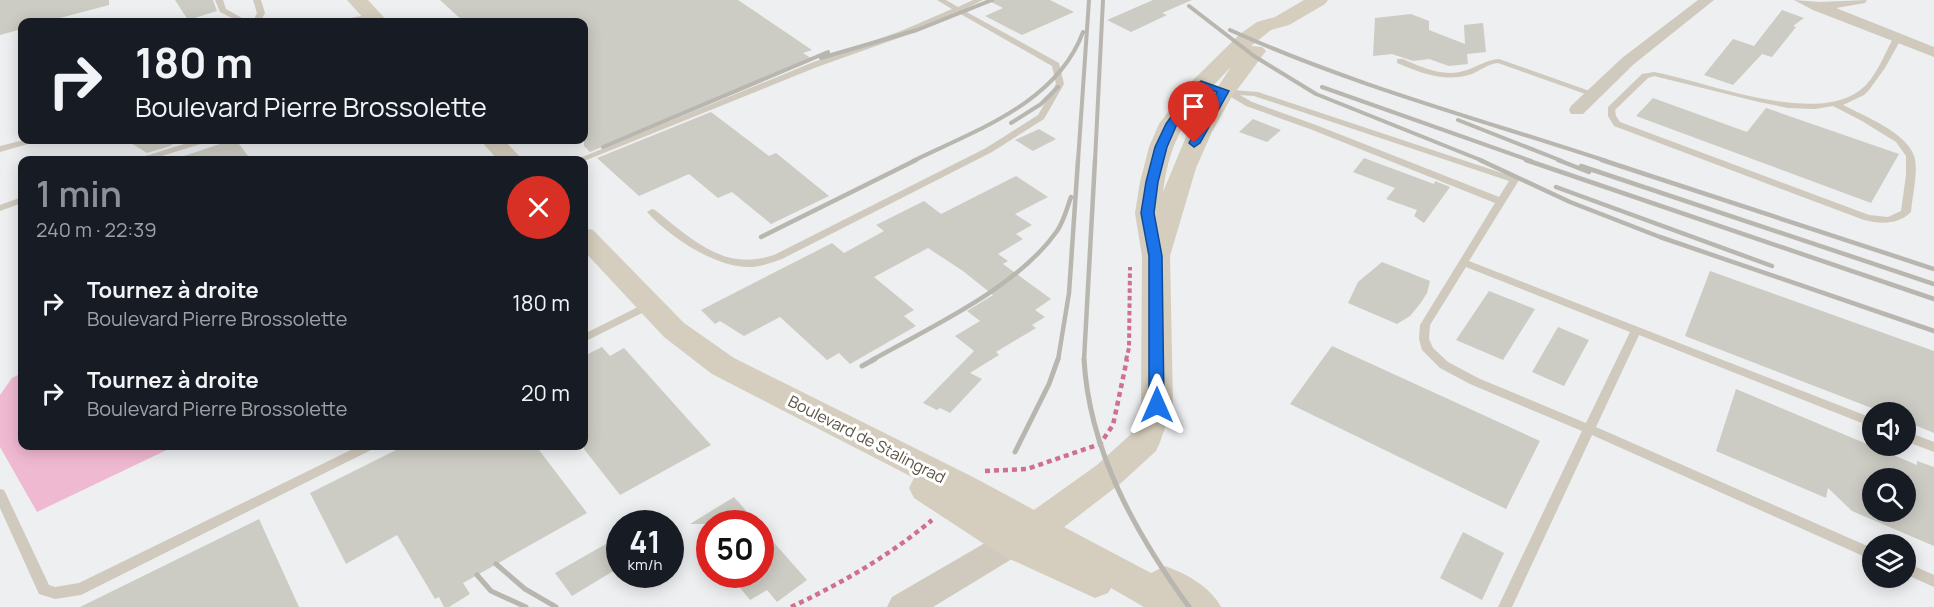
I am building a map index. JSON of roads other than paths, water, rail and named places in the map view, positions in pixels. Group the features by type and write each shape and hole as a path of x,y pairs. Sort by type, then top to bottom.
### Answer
{"main road":[{"path":"357,0 374,18"},
{"path":"1033,530 1109,474 1144,442 1157,405 1156,256 1148,213 1156,164 1171,124 1201,84 1247,38 1264,26 1282,21 1318,0"},
{"path":"1156,256 1165,233 1178,184 1194,143 1227,92 1282,21"},
{"path":"1201,84 1227,92"},
{"path":"495,144 507,156"},
{"name":"Boulevard de Stalingrad","path":"588,240 674,330 723,366 961,487 1033,530 1178,607"},
{"path":"799,405 1033,530 1173,586 1202,607"},
{"path":"1033,530 1149,607"}],"street":[{"path":"1577,110 1628,61 1707,0"},
{"path":"1808,3 1860,0"},
{"path":"1808,3 1897,39 1930,49"},
{"path":"904,607 1033,530"}],"lane":[{"path":"219,0 223,10 238,18"},
{"path":"256,0 261,13 259,18"},
{"path":"652,212 693,244 734,263 752,264 778,257 988,150 1041,117 1060,84 1056,65 941,0"},
{"path":"588,156 814,65 904,33 979,0"},
{"path":"1835,104 1882,129 1904,146 1910,156 1906,212 1897,219 1886,221 1867,218 1617,124 1611,109 1645,76 1654,74 1758,100 1821,106 1835,104 1842,103 1863,92 1897,39"},
{"path":"1400,61 1426,72 1452,76 1467,74 1490,61 1499,61 1594,94"},
{"path":"1227,92 1255,94 1514,180 1425,325 1424,339 1428,350 1444,365 1474,381 1590,429 1862,550"},
{"path":"1227,92 1249,104 1500,201"},
{"path":"0,149 18,144"},
{"path":"154,156 192,144"},
{"path":"0,208 18,201"},
{"path":"1463,262 1862,419"},
{"path":"588,336 650,305"},
{"path":"1505,607 1636,330"},
{"path":"1916,440 1934,447"},
{"path":"0,494 45,590 55,592 81,589 361,450"},
{"path":"1916,573 1934,581"}],"railway":[{"path":"821,58 917,30 992,0"},
{"path":"1078,161 1089,0"},
{"path":"1095,161 1103,0"},
{"path":"1189,6 1254,56 1316,94 1483,161"},
{"path":"1230,30 1369,84 1606,161"},
{"path":"913,161 988,125 1012,112 1034,96 1054,78 1071,57 1083,32"},
{"path":"603,147 828,52"},
{"path":"1011,123 1041,104 1058,87"},
{"path":"1322,87 1531,161"},
{"path":"1458,120 1562,161"},
{"path":"761,237 916,160"},
{"path":"1058,360 1069,293 1078,160"},
{"path":"1084,359 1095,160"},
{"path":"1480,160 1570,202 1660,237 1934,331"},
{"path":"1526,160 1934,299"},
{"path":"1558,160 1589,172"},
{"path":"1602,160 1934,269"},
{"path":"1581,166 1934,284"},
{"path":"1556,187 1772,266"},
{"path":"872,360 972,304 1020,270 1057,231 1071,197"},
{"path":"862,366 875,359"},
{"path":"1015,452 1049,384 1058,359"},
{"path":"1084,359 1095,426 1118,490 1151,550 1189,607"},
{"path":"496,564 525,589 556,607"},
{"path":"477,575 491,591 526,607"}]}
